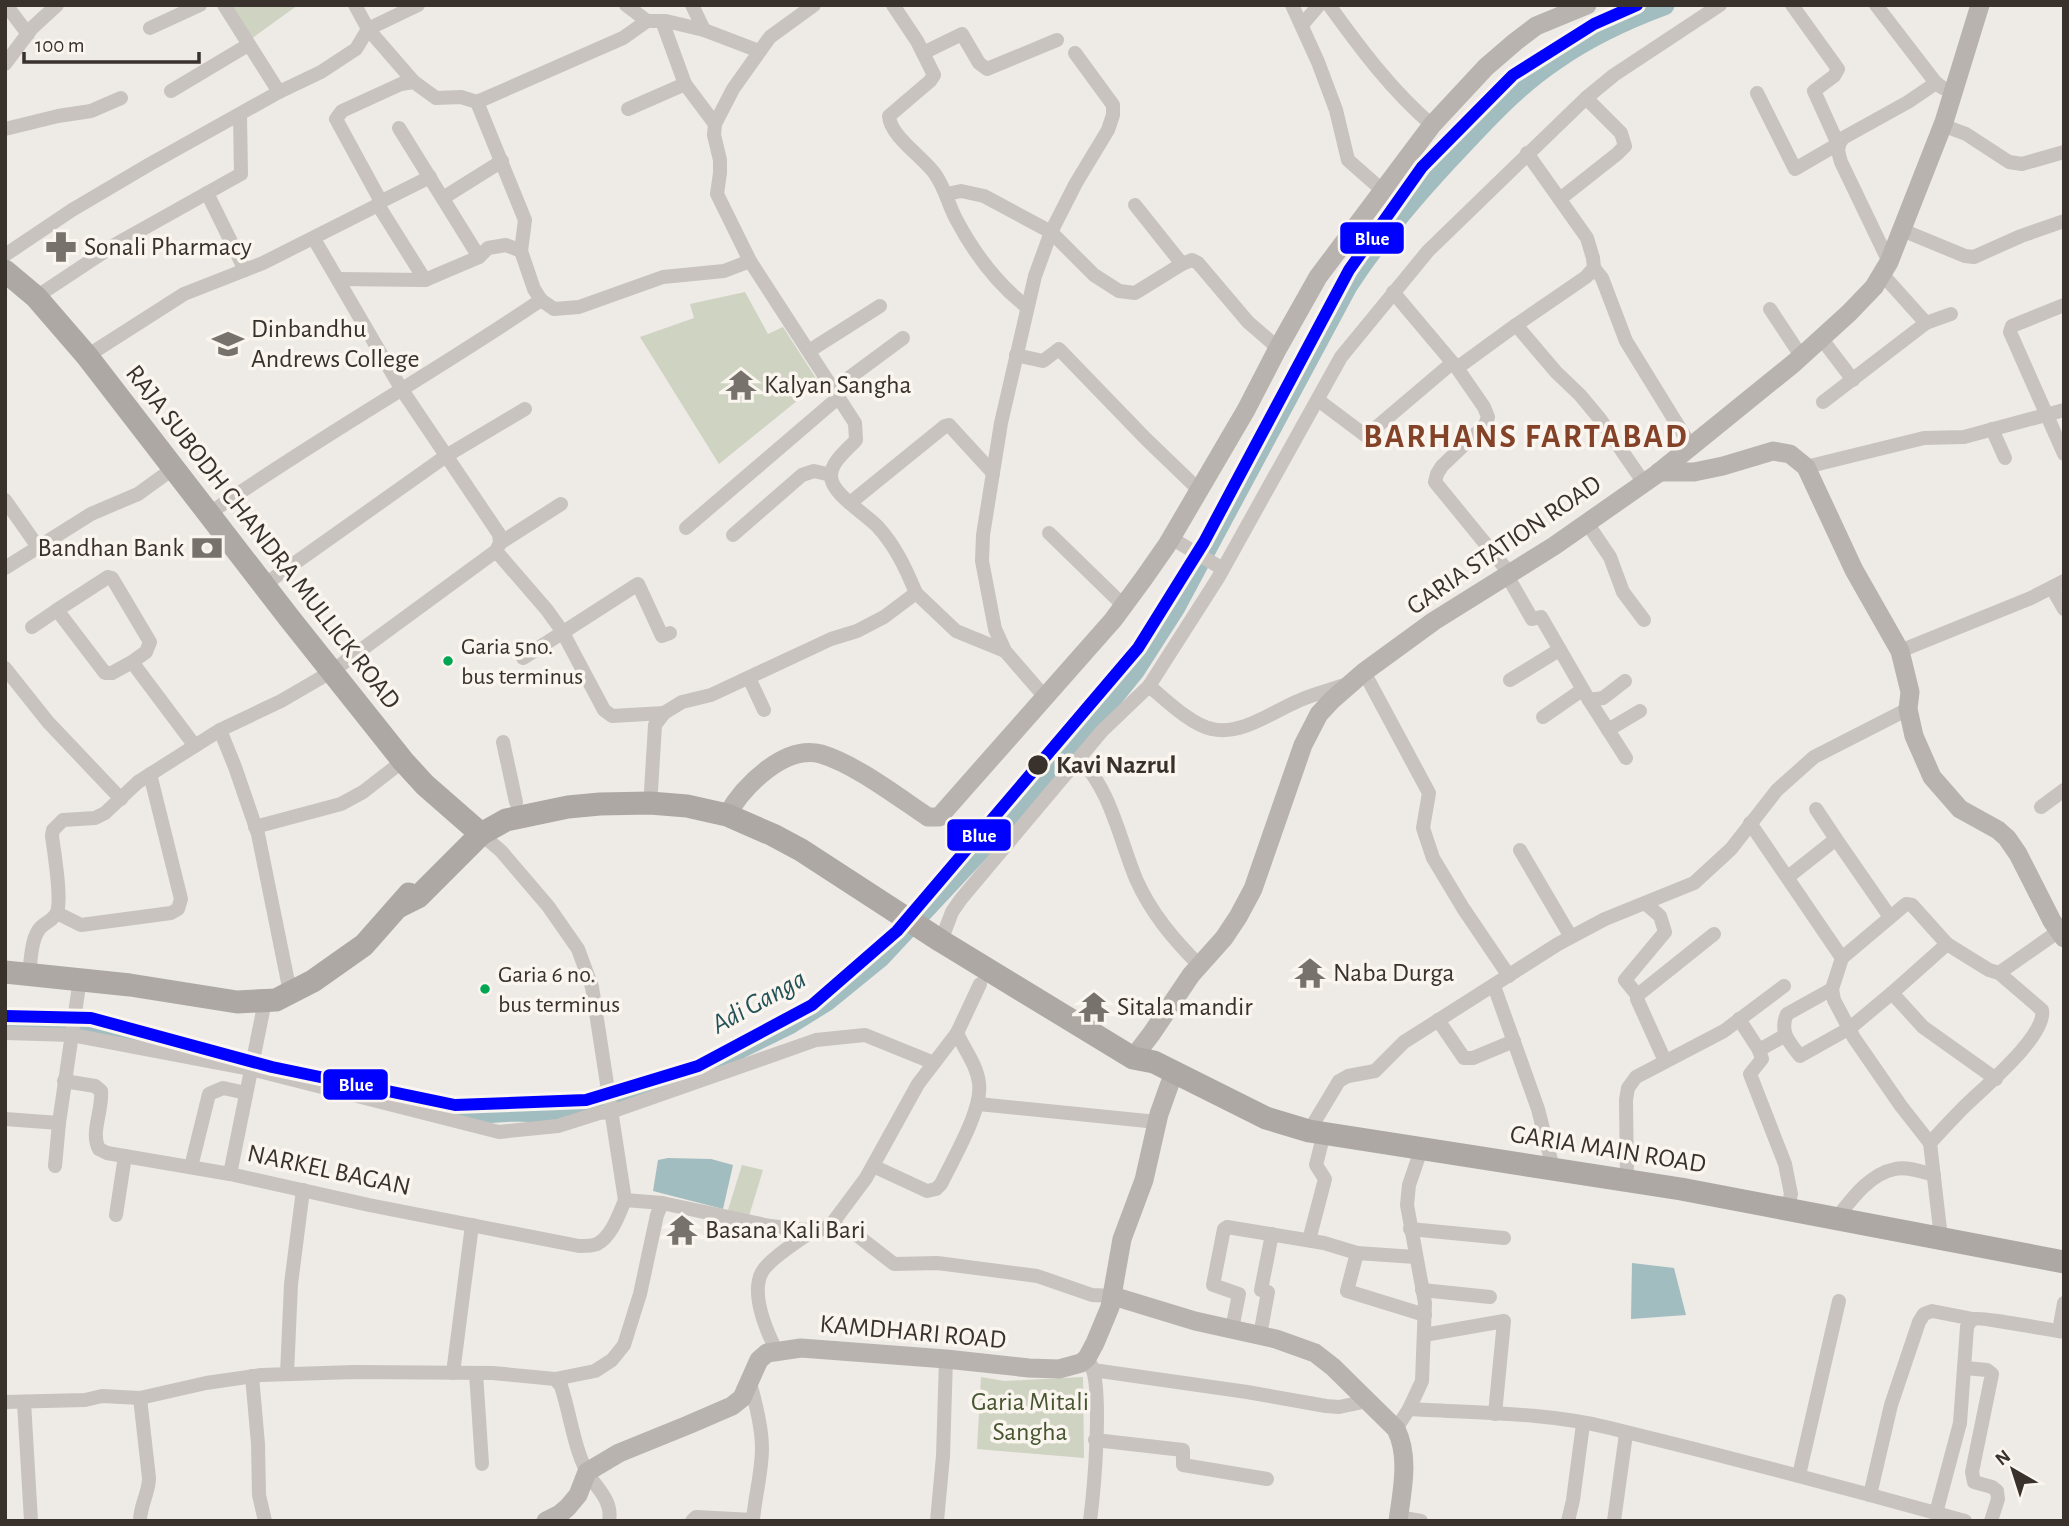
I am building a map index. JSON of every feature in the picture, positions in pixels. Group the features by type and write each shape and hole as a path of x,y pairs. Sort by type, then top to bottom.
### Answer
{"main road":[{"path":"730,810 753,779 788,758 808,753 820,754 844,765 928,817 939,817 1123,605 1171,538 1246,410 1318,277 1432,125 1486,67 1516,41 1536,26 1587,5"},
{"name":"GARIA STATION ROAD","path":"1090,1364 1110,1307 1122,1239 1144,1180 1157,1122 1151,1059 1175,996 1224,938 1252,889 1303,745 1319,714 1364,672 1434,621 1510,576 1651,477 1801,356 1874,287 1902,230 1942,125 1944,88 1980,5"},
{"name":"RAJA SUBODH CHANDRA MULLICK ROAD","path":"5,271 36,297 88,356 331,672 403,761 425,785 476,829"},
{"path":"1651,477 1723,466 1773,451 1790,454 1806,467 1854,570 1900,651 1910,692 1908,709 1914,736 1932,777 1960,809 2007,838 2061,935"},
{"name":"GARIA MAIN ROAD","path":"476,829 574,800 651,791 730,810 878,892 1151,1059 1266,1118 1317,1132 1627,1179 2064,1262"},
{"name":"GARIA MAIN ROAD","path":"476,829 497,808 516,802 574,800 730,810"},
{"path":"5,972 80,979 237,1002 276,1000 313,981 364,945 411,890 476,829"},
{"path":"1113,1296 1195,1321 1295,1344 1315,1353 1333,1367 1396,1429 1402,1442 1404,1456 1398,1519"},
{"name":"KAMDHARI ROAD","path":"777,1352 801,1348 1029,1368 1090,1364"},
{"path":"546,1521 568,1507 578,1495 587,1472 619,1453 732,1406 742,1398 759,1360 767,1353 777,1352"}],"street":[{"path":"6,5 27,34"},
{"path":"5,64 27,34 57,5"},
{"path":"150,28 200,5"},
{"path":"224,5 279,92"},
{"path":"355,5 369,29 414,82 436,98 461,97 477,102 622,38 654,21"},
{"path":"5,255 72,209 341,60 356,49 369,29 418,5"},
{"path":"626,5 654,21 704,30 759,51"},
{"path":"692,5 704,30"},
{"path":"814,5 797,10 771,37 722,108 715,124 714,135 720,160 717,194 750,261 855,423 856,440 839,459 831,475 833,485 878,527 903,560 916,593 956,631 1005,651"},
{"path":"892,5 934,75 893,111 888,120 891,127 934,173 970,243 1006,290 1027,307"},
{"path":"1292,5 1336,110 1348,160 1382,191"},
{"path":"1301,24 1319,5"},
{"path":"1329,5 1369,59 1410,106 1432,125"},
{"path":"943,934 961,899 1102,731 1149,686 1223,569 1341,357 1393,292 1428,251 1586,98 1615,75 1720,5"},
{"path":"1792,5 1838,69 1834,76 1814,91 1838,144 1841,163 1885,268 1926,323"},
{"path":"1757,93 1795,169 1838,144 1843,138 1908,102 1944,88 1876,5"},
{"path":"654,21 685,84 715,124"},
{"path":"923,53 957,34 962,34 979,63 987,69 1057,40"},
{"path":"171,91 248,45"},
{"path":"1044,696 1005,651 995,629 982,561 983,535 992,473 1027,307 1051,232 1108,130 1113,115 1114,106 1075,52"},
{"path":"414,82 401,84 342,111 336,120 379,204 425,281"},
{"path":"628,109 685,84"},
{"path":"5,128 91,111 121,98"},
{"path":"1560,200 1625,145 1621,133 1586,98"},
{"path":"477,102 525,220 522,251 534,289 541,299 554,309 579,306 663,277 724,271 750,261"},
{"path":"36,297 116,244 241,174 240,115"},
{"path":"1942,125 1966,134 2009,162 2022,164 2064,152"},
{"path":"399,128 479,257"},
{"path":"1527,153 1587,238 1594,268 1602,278 1626,341 1690,446"},
{"path":"443,198 502,161"},
{"path":"88,356 184,294 314,239 430,177"},
{"path":"947,194 961,191 984,196 1051,232 1094,275 1119,291 1135,293 1182,264 1192,260 1198,262 1248,322 1278,348"},
{"path":"207,193 244,270"},
{"path":"1135,205 1182,264"},
{"path":"1902,230 1965,256 1974,257 2064,221"},
{"path":"314,239 402,390 499,534 498,547 562,631 604,710 612,716 664,713"},
{"path":"338,279 425,281 479,257 488,248 506,245 522,251"},
{"path":"1318,400 1366,436 1454,365 1516,325 1594,268"},
{"path":"1393,292 1454,365 1484,407 1488,417 1485,425 1442,466 1435,482 1510,576 1532,619 1541,617 1626,758"},
{"path":"209,513 541,299"},
{"path":"2064,304 2012,327 2010,332 2064,454"},
{"path":"809,351 880,306"},
{"path":"1770,309 1801,356"},
{"path":"1823,402 1926,323 1951,314"},
{"path":"1516,325 1651,477"},
{"path":"686,528 836,393 903,338"},
{"path":"1821,338 1853,380"},
{"path":"1016,355 1042,361 1059,349 1199,490"},
{"path":"264,585 446,457 525,409"},
{"path":"1806,467 1924,438 1964,437 2064,410"},
{"path":"850,503 945,426 950,425 992,473"},
{"path":"1992,429 2005,458"},
{"path":"5,568 91,514 138,494 174,468"},
{"path":"733,535 802,475 814,471 831,475"},
{"path":"5,500 38,547"},
{"path":"29,974 35,937 41,927 57,913 53,830 63,820 95,818 105,813 150,774 220,730 281,701 331,672 498,547 561,504"},
{"path":"1587,523 1610,557 1623,592 1644,620"},
{"path":"1049,533 1123,605"},
{"path":"1171,538 1223,569"},
{"path":"32,627 57,610 108,577 112,578 150,642 146,652 112,673 105,673 57,610"},
{"path":"523,658 638,584 662,636 670,633"},
{"path":"1900,651 2031,598 2058,584 2064,609"},
{"path":"651,791 655,725 664,713 682,702 711,695 831,639 857,631 884,617 916,593"},
{"path":"1510,680 1559,650"},
{"path":"132,662 195,746"},
{"path":"5,668 48,722 121,799"},
{"path":"1364,672 1429,793 1423,828 1433,858 1509,976"},
{"path":"749,678 764,710"},
{"path":"1543,717 1586,695 1602,698 1625,681"},
{"path":"1149,686 1198,724 1224,730 1239,728 1301,699 1348,685"},
{"path":"1309,1240 1325,1179 1317,1165 1317,1132 1339,1081 1348,1076 1375,1072 1404,1042 1571,937 1605,919 1694,883 1731,849 1777,790 1814,757 1908,709"},
{"path":"1608,730 1640,710"},
{"path":"220,730 255,827 290,992"},
{"path":"503,742 516,802"},
{"path":"1079,758 1099,782 1144,895 1171,937 1200,966"},
{"path":"255,827 341,804 363,792 403,761"},
{"path":"57,913 81,925 171,913 178,909 181,899 150,774"},
{"path":"2041,807 2064,790"},
{"path":"1816,809 1889,917"},
{"path":"1750,823 1842,958"},
{"path":"476,829 501,851 548,906 578,949 592,987 625,1200 662,1203 770,1226 826,1229 873,1166 918,1084 957,1033 979,984"},
{"path":"1788,877 1836,839"},
{"path":"1520,850 1571,937"},
{"path":"1646,904 1660,916 1665,932 1625,980 1638,996 1665,1061"},
{"path":"1930,1143 1965,1106 1996,1079 2041,1025 2043,1017 2042,1010 1999,973 1989,970 1947,944 1912,905 1906,904 1842,958 1832,989 1834,1000 1850,1028 1901,1106 1930,1143 1941,1238"},
{"path":"1638,996 1714,934"},
{"path":"1999,973 2061,935"},
{"path":"1832,989 1787,1014 1784,1036 1800,1056 1850,1028 1947,944"},
{"path":"55,1166 64,1081 80,979"},
{"path":"1494,986 1538,1109 1553,1168"},
{"path":"1627,1179 1626,1100 1628,1088 1636,1076 1690,1050 1740,1019 1784,986"},
{"path":"1892,993 1923,1027 1996,1079"},
{"path":"230,1174 265,1001"},
{"path":"1740,1019 1762,1059 1750,1074 1785,1164 1791,1194 1787,1210"},
{"path":"1438,1020 1464,1058 1473,1058 1514,1041"},
{"path":"5,1032 72,1035 251,1069 499,1132 558,1126 611,1112 816,1040 865,1035 934,1063"},
{"path":"873,1166 928,1191 941,1184 978,1104 980,1083 975,1066 957,1033"},
{"path":"1759,1050 1784,1036"},
{"name":"NARKEL BAGAN","path":"64,1081 95,1086 101,1091 95,1142 99,1149 125,1156 230,1174 579,1246 596,1245 615,1223 625,1200"},
{"path":"191,1167 209,1094 223,1088 246,1093"},
{"path":"978,1104 1157,1122"},
{"path":"5,1119 59,1123"},
{"path":"1396,1429 1422,1381 1425,1315 1407,1205 1409,1185 1422,1147"},
{"path":"116,1215 125,1156"},
{"path":"1836,1219 1858,1191 1896,1168 1934,1175"},
{"path":"287,1374 291,1284 303,1190"},
{"path":"5,1402 85,1400 102,1396 140,1398 252,1376 287,1374 477,1373 555,1379 595,1371 612,1360 624,1345 640,1294 662,1203"},
{"path":"453,1373 472,1225"},
{"path":"831,1225 858,1236 894,1265 937,1263 1037,1276 1092,1295 1113,1296"},
{"path":"1232,1329 1240,1294 1213,1285 1224,1229 1233,1227 1309,1240 1357,1253 1415,1257"},
{"path":"1410,1229 1504,1238"},
{"path":"777,1352 765,1327 759,1294 760,1278 768,1265 814,1230"},
{"path":"1260,1335 1268,1292 1261,1290 1272,1234"},
{"path":"1357,1253 1347,1291 1425,1315"},
{"path":"1422,1290 1490,1297"},
{"path":"1799,1475 1839,1301"},
{"path":"1870,1495 1891,1405 1924,1314 1932,1311 2062,1332 2064,1303"},
{"path":"1936,1513 1960,1423 1967,1326 1973,1319"},
{"path":"1424,1335 1504,1321 1495,1414"},
{"path":"937,1521 943,1456 946,1359"},
{"path":"1090,1521 1096,1381 1090,1364 1326,1406 1339,1407 1368,1401"},
{"path":"1965,1368 1987,1370 1992,1374 1972,1472 1974,1482 1997,1491 1998,1499 1991,1521"},
{"path":"477,1373 482,1464"},
{"path":"252,1376 258,1444 258,1494 265,1521"},
{"path":"555,1379 564,1394 587,1472 603,1491 609,1521"},
{"path":"692,1521 696,1517 753,1520 762,1447 758,1410 750,1383"},
{"path":"140,1398 149,1478 149,1488 140,1505 140,1521"},
{"path":"24,1402 31,1521"},
{"path":"1409,1409 1538,1417 1610,1428 1870,1495 1911,1514 1936,1513 1965,1521"},
{"path":"1568,1521 1583,1424"},
{"path":"1614,1521 1626,1434"},
{"path":"1095,1440 1183,1450 1183,1465 1267,1479"},
{"path":"1398,1519 1420,1521"}],"green space":[{"path":"232,5 298,5 251,39"},
{"path":"745,292 768,334 783,327 819,383 719,464 640,337 694,318 690,304"},
{"path":"742,1165 763,1170 749,1216 728,1210"},
{"name":"Garia Mitali Sangha","path":"981,1377 1004,1381 1083,1377 1084,1458 977,1449"}],"water":[{"path":"711,1159 733,1165 723,1209 653,1191 658,1160"},
{"path":"1632,1263 1674,1268 1686,1315 1631,1319"}],"waterway":[{"name":"Adi Ganga","path":"418,1107 483,1113 545,1112 578,1106 677,1076 789,1024 826,1001 880,957 1049,776 1134,671 1175,607 1347,286 1401,213 1483,123 1529,79 1594,36 1664,5"},
{"name":"Adi Ganga","path":"5,1024 81,1028 155,1045"}],"transit line":[{"name":"Blue","path":"5,1016 91,1018 272,1067 455,1105 586,1100 698,1066 812,1005 897,931 1138,648 1204,542 1349,270 1422,167 1513,75 1594,24 1637,5"}],"place":[{"name":"Sonali Pharmacy","path":"61,247"},
{"name":"Dinbandhu Andrews College","path":"228,344"},
{"name":"Kalyan Sangha","path":"741,385"},
{"name":"Bandhan Bank","path":"207,548"},
{"name":"Garia 5no. bus terminus","path":"448,661"},
{"name":"Kavi Nazrul","path":"1038,765"},
{"name":"Naba Durga","path":"1310,973"},
{"name":"Garia 6 no. bus terminus","path":"485,989"},
{"name":"Sitala mandir","path":"1094,1007"},
{"name":"Basana Kali Bari","path":"682,1230"}],"district":[{"name":"BARHANS FARTABAD","path":"1526,437"}]}
